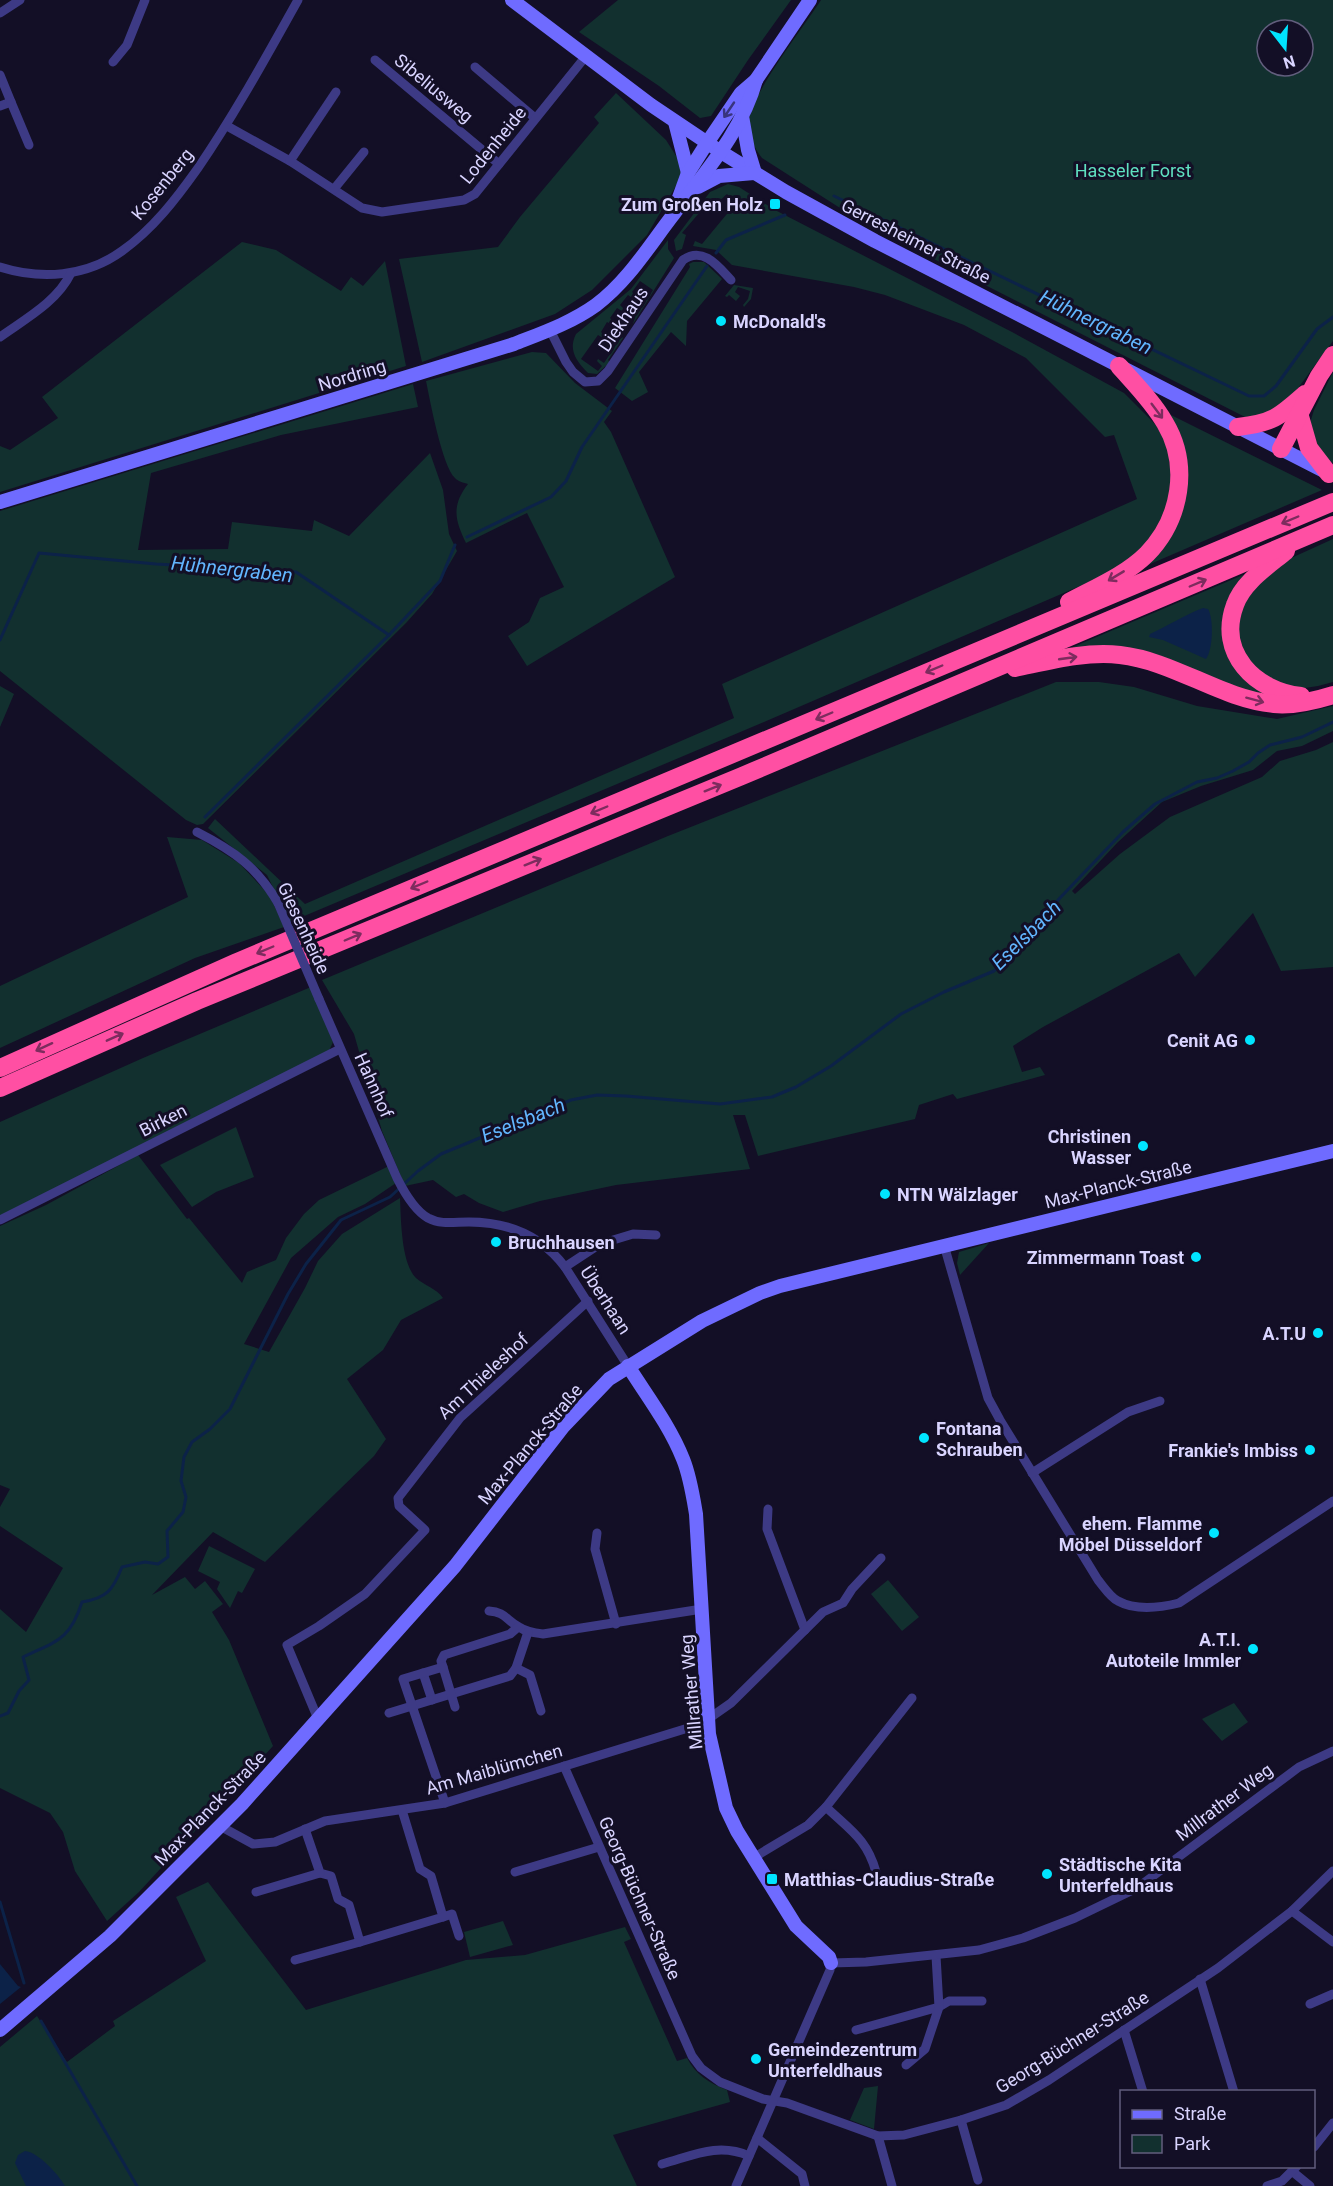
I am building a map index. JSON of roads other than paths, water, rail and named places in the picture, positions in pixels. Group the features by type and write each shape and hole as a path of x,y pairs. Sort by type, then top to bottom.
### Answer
{"highway":[{"path":"1281,449 1313,387 1333,355"},
{"path":"988,647 1132,566 1152,548 1166,529 1172,516 1179,482 1179,466 1172,436 1158,411 1119,366"},
{"path":"1238,427 1257,425 1276,418 1313,387"},
{"path":"1299,413 1309,448 1331,475"},
{"path":"0,1068 228,965 1333,502"},
{"path":"0,1088 207,997 742,776 1333,525"},
{"path":"1299,540 1258,574 1243,591 1235,605 1231,623 1232,640 1243,666 1252,677 1266,687 1284,694 1329,696"},
{"path":"969,678 1062,658 1120,655 1167,667 1230,692 1274,704 1291,704 1329,696"}],"street":[{"path":"0,13 20,0"},
{"path":"113,62 127,45 145,0"},
{"name":"Kosenberg","path":"0,267 28,274 70,273 107,260 121,252 152,225 178,196 227,126 298,0"},
{"name":"Gerresheimer Straße","path":"512,0 675,122 833,219 1331,475"},
{"path":"756,80 810,0"},
{"name":"Lodenheide","path":"227,126 290,161 362,208 375,212 452,202 470,198 475,194 586,56"},
{"name":"Sibeliusweg","path":"375,60 499,164"},
{"path":"475,67 535,118"},
{"path":"0,75 28,145"},
{"name":"Nordring","path":"0,502 483,354 550,330 583,314 609,294 630,272 696,188 721,152 752,98 756,80"},
{"name":"Nordring","path":"674,214 688,173 741,93 756,80"},
{"path":"290,161 336,92"},
{"path":"0,106 11,102"},
{"path":"696,188 719,176 755,173 742,116"},
{"path":"675,122 688,173"},
{"path":"334,189 364,152"},
{"name":"Diekhaus","path":"550,330 573,372 585,382 592,383 598,381 608,371 683,260 697,254 703,255 712,260 731,280"},
{"path":"0,337 46,303 65,284 70,273"},
{"name":"Giesenheide","path":"197,832 242,858 257,872 278,903 319,999"},
{"name":"Hahnhof","path":"319,999 402,1188"},
{"name":"Birken","path":"0,1220 340,1048"},
{"name":"Max-Planck-Straße","path":"0,2030 110,1936 220,1826 455,1566 563,1427 609,1379 628,1366 686,1329 760,1293 780,1286 1333,1150"},
{"name":"Überhaan","path":"402,1188 426,1217 441,1223 470,1222 498,1224 514,1228 555,1254 628,1366"},
{"path":"565,1267 600,1244 633,1234 656,1235"},
{"path":"944,1245 986,1392 1000,1420 1098,1580 1116,1600 1130,1606 1146,1608 1179,1603 1333,1501"},
{"name":"Am Thieleshof","path":"318,1719 287,1645 319,1626 364,1594 425,1530 399,1506 398,1497 460,1418 588,1302"},
{"name":"Millrather Weg","path":"628,1366 669,1430 684,1461 696,1514 708,1720 726,1808 731,1821 796,1926 829,1957 831,1962 936,1956 1003,1945 1054,1926 1113,1901 1137,1888 1299,1767 1333,1750"},
{"path":"1032,1473 1128,1412 1160,1401"},
{"path":"768,1509 767,1529 805,1630"},
{"path":"597,1533 595,1549 616,1624"},
{"name":"Am Maiblümchen","path":"220,1826 253,1844 275,1842 326,1821 445,1803 701,1724 731,1702 823,1612 843,1603 852,1589 881,1558"},
{"path":"489,1611 499,1612 528,1632 558,1633 702,1609"},
{"path":"455,1707 441,1661 444,1655 510,1634 518,1627"},
{"path":"389,1713 510,1676 516,1668 528,1632"},
{"path":"443,1667 404,1679 445,1803"},
{"path":"516,1668 530,1675 541,1710"},
{"path":"423,1673 432,1700"},
{"path":"753,1858 808,1825 826,1807 912,1698"},
{"name":"Georg-Büchner-Straße","path":"564,1766 692,2056 701,2068 720,2082 878,2136 904,2135 961,2120 1006,2105 1049,2080 1259,1938 1292,1911 1333,1871"},
{"path":"826,1807 865,1843 872,1855 876,1872"},
{"path":"402,1809 420,1869 431,1876 443,1917"},
{"path":"306,1829 320,1873"},
{"path":"515,1872 599,1847"},
{"path":"256,1892 320,1873 331,1876 338,1899 349,1905 360,1942"},
{"path":"1292,1911 1333,1942"},
{"path":"295,1960 452,1914 459,1936"},
{"path":"906,2065 925,2049 939,2007 936,1956"},
{"path":"736,2186 830,1970 831,1962"},
{"path":"1200,1979 1234,2090"},
{"path":"1310,2004 1333,1994"},
{"path":"856,2030 939,2007 949,2001 982,2001"},
{"path":"1124,2030 1143,2090"},
{"path":"961,2120 978,2180"},
{"path":"1315,2146 1333,2123"},
{"path":"878,2136 892,2186"},
{"path":"757,2138 802,2174 806,2186"},
{"path":"662,2164 712,2150 726,2149 749,2156"},
{"path":"1267,2186 1282,2181 1295,2169 1310,2186"}],"water":[{"path":"1203,608 1208,609 1212,627 1210,649 1206,659 1163,640 1149,637 1150,634"},
{"path":"0,1964 21,1987 0,2004"},
{"path":"25,2151 42,2159 65,2186 26,2186 15,2163 18,2155"}],"waterway":[{"name":"Hühnergraben","path":"834,196 1249,396 1264,396 1276,386 1317,329 1333,317"},
{"name":"Hühnergraben","path":"716,253 726,240 785,215"},
{"name":"Hühnergraben","path":"467,537 551,497 566,481 582,447 707,266"},
{"name":"Hühnergraben","path":"0,640 39,553 156,564 296,572 389,635 440,581 455,545"},
{"path":"205,817 389,635"},
{"name":"Eselsbach","path":"0,1716 8,1713 19,1691 29,1680 23,1657 61,1638 72,1624 82,1602 98,1598 108,1592 122,1567 145,1562 158,1564 168,1557 167,1531 183,1512 186,1497 181,1481 184,1457 192,1442 210,1429 230,1409 288,1294 306,1264 341,1220 390,1197 418,1171 441,1154 571,1100 597,1095 720,1104 772,1097 796,1087 831,1066 901,1014 944,992 994,971 1005,961 1022,936 1043,920 1059,899 1123,832 1155,804 1197,782 1217,778 1233,771 1249,762 1270,745 1302,737 1333,722"},
{"path":"0,1902 24,1983"},
{"path":"41,2021 137,2186"}],"place":[{"name":"Zum Großen Holz","path":"775,204"},
{"name":"McDonald's","path":"721,321"},
{"name":"Cenit AG","path":"1250,1040"},
{"name":"Christinen Wasser","path":"1143,1146"},
{"name":"NTN Wälzlager","path":"885,1194"},
{"name":"Bruchhausen","path":"496,1242"},
{"name":"Zimmermann Toast","path":"1196,1257"},
{"name":"A.T.U","path":"1318,1333"},
{"name":"Fontana Schrauben","path":"924,1438"},
{"name":"Frankie's Imbiss","path":"1310,1450"},
{"name":"ehem. Flamme Möbel Düsseldorf","path":"1214,1533"},
{"name":"A.T.I. Autoteile Immler","path":"1253,1649"},
{"name":"Städtische Kita Unterfeldhaus","path":"1047,1874"},
{"name":"Matthias-Claudius-Straße","path":"772,1879"},
{"name":"Gemeindezentrum Unterfeldhaus","path":"756,2059"}],"park label":[{"name":"Hasseler Forst","path":"1133,170"}]}
